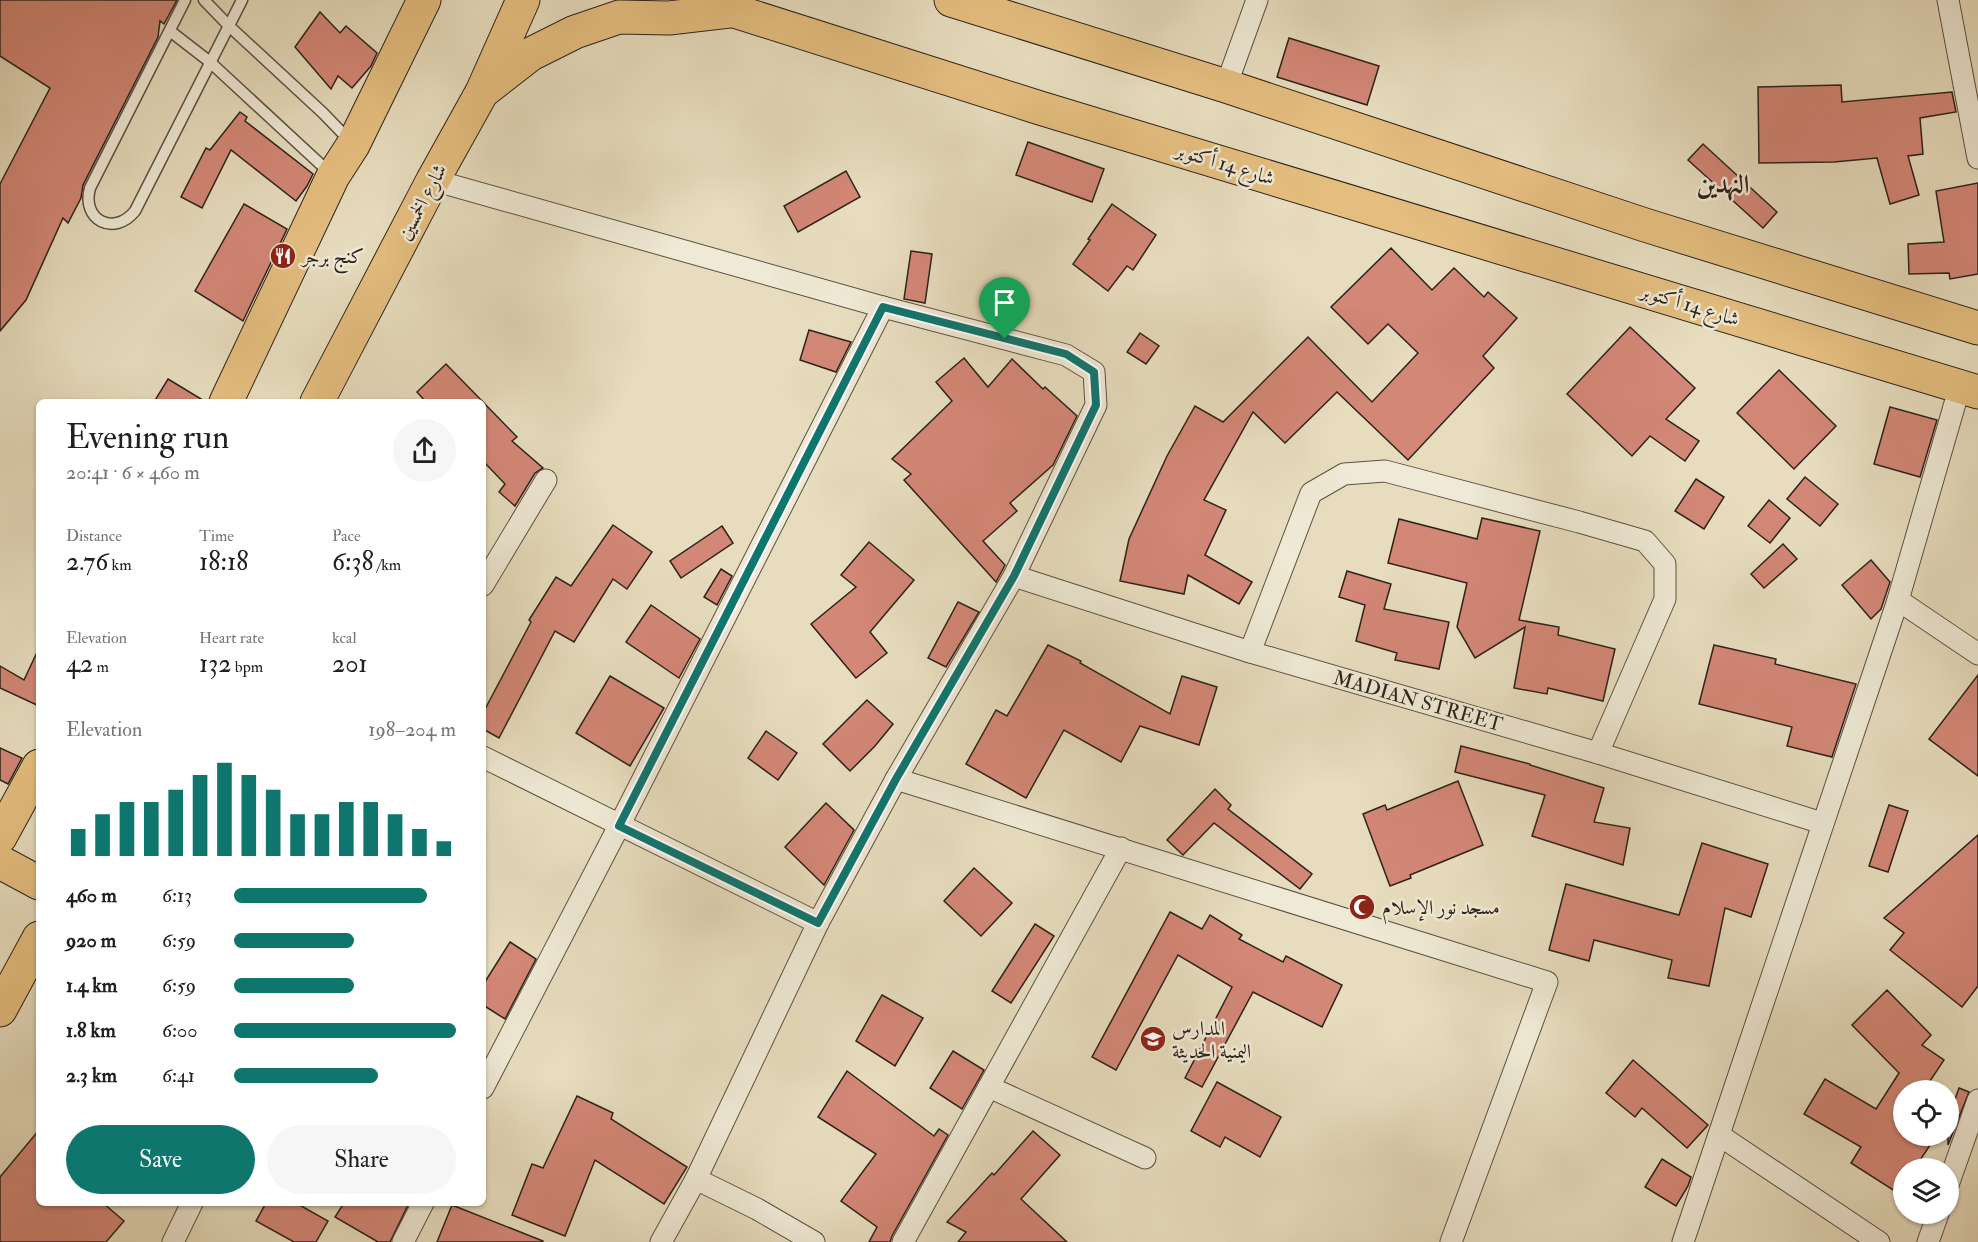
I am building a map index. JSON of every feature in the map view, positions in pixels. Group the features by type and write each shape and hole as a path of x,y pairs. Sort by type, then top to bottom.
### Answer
{"main road":[{"path":"227,399 333,176 353,145 424,0"},
{"name":"شارع الخمسين","path":"319,399 433,180 482,92 523,0"},
{"path":"700,0 735,10"},
{"path":"951,0 1226,86 1645,225 1978,328"},
{"name":"شارع 14 أكتوبر","path":"482,92 531,54 575,32 619,17 669,18 735,10 1040,108 1969,389"},
{"path":"0,837 30,803 36,778"},
{"path":"0,862 36,881"},
{"path":"0,1010 36,944"}],"street":[{"path":"1226,86 1257,0"},
{"path":"1948,0 1978,158"},
{"path":"433,180 883,307 1066,354 1094,372 1096,405 1014,576 896,779 818,923 696,1179 661,1242"},
{"path":"486,1075 491,1054 619,826 883,307"},
{"path":"1683,1242 1969,389"},
{"path":"1250,652 1311,493 1344,474 1385,471 1601,528 1645,541 1665,564 1665,599 1598,753"},
{"path":"486,580 546,480"},
{"name":"MADIAN STREET","path":"1014,576 1250,652 1598,753 1822,823"},
{"path":"1898,600 1978,654"},
{"path":"486,759 818,923"},
{"path":"896,779 1547,982 1451,1242"},
{"path":"903,1242 1121,848"},
{"path":"989,1087 1145,1158"},
{"path":"1958,1158 1978,1100"},
{"path":"1719,1135 1879,1242"},
{"path":"696,1179 757,1209 814,1242"},
{"path":"173,1242 191,1206"},
{"path":"403,1242 421,1206"},
{"path":"1928,1242 1934,1224"}],"lane":[{"path":"185,0 90,188 89,207 93,215 101,221 110,224 120,223 135,211 242,0"},
{"path":"204,0 323,112 353,145"},
{"path":"170,31 210,62 333,176"}],"building":[{"path":"0,0 177,0 164,24 160,21 158,37 83,185 81,198 68,223 63,218 26,300 0,331 0,184 50,88 0,56"},
{"path":"320,12 340,33 346,26 377,53 371,66 352,88 338,76 331,89 295,47"},
{"path":"1289,38 1379,66 1367,105 1277,77"},
{"path":"1841,85 1842,102 1952,92 1956,112 1920,118 1923,154 1908,156 1919,195 1890,204 1877,158 1834,162 1759,163 1758,87"},
{"path":"240,112 247,117 245,121 313,174 296,201 231,150 202,208 181,197 206,148 210,150"},
{"path":"1028,142 1104,169 1092,202 1016,175"},
{"path":"1703,144 1777,212 1763,228 1688,160"},
{"path":"846,171 860,197 798,232 784,206"},
{"path":"1978,183 1978,274 1950,279 1949,273 1909,274 1908,244 1944,242 1936,191"},
{"path":"244,204 287,229 243,321 195,291"},
{"path":"1112,204 1156,235 1133,270 1127,266 1108,291 1073,264"},
{"path":"1391,248 1432,290 1454,268 1484,297 1488,292 1517,318 1483,356 1494,368 1408,460 1337,392 1285,443 1253,412 1204,500 1226,510 1205,555 1252,582 1239,604 1188,575 1184,594 1120,581 1129,539 1167,456 1195,406 1223,422 1308,337 1372,402 1418,353 1388,324 1368,344 1331,307"},
{"path":"911,251 932,254 925,303 904,299"},
{"path":"1630,327 1695,388 1666,419 1699,441 1685,461 1650,436 1632,456 1567,394"},
{"path":"809,330 851,342 836,372 800,360"},
{"path":"1140,333 1159,346 1146,364 1127,352"},
{"path":"964,358 988,387 1012,359 1043,389 1045,387 1077,416 1053,465 1010,503 1017,511 983,541 1005,565 996,582 904,480 911,474 892,459 952,401 936,382"},
{"path":"446,364 480,399 423,399 417,392"},
{"path":"1779,370 1836,426 1794,469 1737,413"},
{"path":"168,379 201,399 156,399"},
{"path":"486,405 517,437 512,441 543,468 535,473 515,506 499,492 505,484 486,464"},
{"path":"1890,407 1937,420 1920,477 1874,464"},
{"path":"1805,477 1838,504 1820,526 1787,499"},
{"path":"1696,479 1724,497 1704,529 1675,511"},
{"path":"1769,500 1790,518 1770,543 1748,526"},
{"path":"1482,518 1540,531 1519,620 1559,627 1558,635 1615,649 1603,701 1548,688 1547,694 1514,688 1525,627 1475,658 1457,627 1467,583 1388,563 1399,519 1477,539"},
{"path":"613,525 652,552 627,589 613,579 574,642 555,631 499,738 486,731 486,707 531,622 529,620 556,577 571,586"},
{"path":"722,526 733,543 681,578 670,561"},
{"path":"869,542 914,580 870,632 887,653 856,678 811,624 856,587 841,575"},
{"path":"1783,544 1797,559 1764,588 1751,574"},
{"path":"1871,560 1890,582 1881,609 1871,619 1842,585"},
{"path":"721,569 732,576 717,605 704,597"},
{"path":"1347,571 1391,584 1384,609 1449,622 1439,669 1395,660 1397,653 1356,641 1365,605 1339,597"},
{"path":"958,602 979,612 946,667 928,658"},
{"path":"651,605 700,639 679,678 626,642"},
{"path":"1048,645 1081,661 1080,663 1170,714 1182,676 1217,687 1199,745 1140,726 1121,762 1064,730 1026,798 966,764 996,710 1007,716"},
{"path":"1714,645 1776,659 1775,664 1856,684 1832,757 1787,746 1792,727 1699,704"},
{"path":"36,654 36,705 0,688 0,666 24,680"},
{"path":"1978,675 1978,776 1929,739"},
{"path":"610,676 664,708 630,766 576,733"},
{"path":"867,700 893,724 850,771 823,744"},
{"path":"766,731 797,753 778,780 748,758"},
{"path":"1461,746 1530,764 1604,788 1594,822 1630,828 1623,865 1532,836 1545,795 1455,772"},
{"path":"0,748 22,758 8,784 0,780"},
{"path":"1458,781 1483,845 1410,875 1411,878 1390,886 1363,814 1385,805 1387,810"},
{"path":"1215,789 1231,805 1228,809 1312,874 1300,889 1214,823 1183,855 1167,840"},
{"path":"826,803 854,830 824,885 785,847"},
{"path":"1889,805 1908,811 1888,872 1869,866"},
{"path":"1978,835 1978,986 1962,1007 1890,950 1904,933 1884,918"},
{"path":"1702,843 1768,864 1751,917 1725,908 1709,986 1668,978 1672,960 1594,940 1589,961 1549,950 1566,884 1679,915"},
{"path":"974,868 1012,903 981,936 944,901"},
{"path":"1170,912 1202,929 1210,915 1242,935 1239,939 1283,962 1286,956 1342,985 1322,1027 1253,992 1202,1087 1185,1078 1232,987 1178,955 1116,1070 1092,1057"},
{"path":"1035,924 1054,936 1011,1003 992,991"},
{"path":"510,942 536,959 505,1019 486,1007 486,980"},
{"path":"1887,990 1931,1035 1922,1045 1944,1060 1931,1080 1895,1080 1899,1073 1852,1025"},
{"path":"882,995 923,1018 895,1066 856,1041"},
{"path":"953,1051 984,1070 962,1109 930,1088"},
{"path":"1633,1060 1708,1125 1687,1148 1642,1108 1635,1117 1606,1093"},
{"path":"847,1071 934,1136 939,1129 948,1135 890,1242 869,1242 877,1227 841,1201 876,1154 818,1117"},
{"path":"1825,1079 1876,1109 1893,1082 1893,1146 1929,1146 1922,1158 1893,1158 1893,1190 1851,1163 1861,1147 1804,1114"},
{"path":"1217,1082 1281,1117 1260,1157 1225,1137 1220,1147 1191,1131"},
{"path":"1959,1088 1969,1092 1959,1117"},
{"path":"577,1096 613,1113 611,1119 687,1167 664,1204 595,1160 565,1236 512,1215 532,1164 543,1168"},
{"path":"1033,1131 1060,1155 1021,1199 1067,1242 958,1242 966,1232 947,1222 992,1173 994,1175"},
{"path":"36,1134 36,1206 106,1206 124,1221 106,1242 0,1242 0,1177"},
{"path":"1662,1159 1691,1177 1676,1206 1645,1187"},
{"path":"264,1206 301,1206 328,1221 316,1242 294,1242 256,1221"},
{"path":"342,1206 408,1206 390,1242 378,1242 335,1217"},
{"path":"452,1206 543,1241 543,1242 437,1242"}],"place":[{"name":"كنج برجر","path":"283,256"},
{"name":"مسجد نور الإسلام","path":"1362,907"},
{"name":"المدارس اليمنية الحديثة","path":"1153,1039"}],"district":[{"name":"النهدين","path":"1723,185"}],"route":[{"path":"883,307 1005,339 1066,354 1094,372 1096,405 1014,576 896,779 818,923 619,826 883,307"}]}
